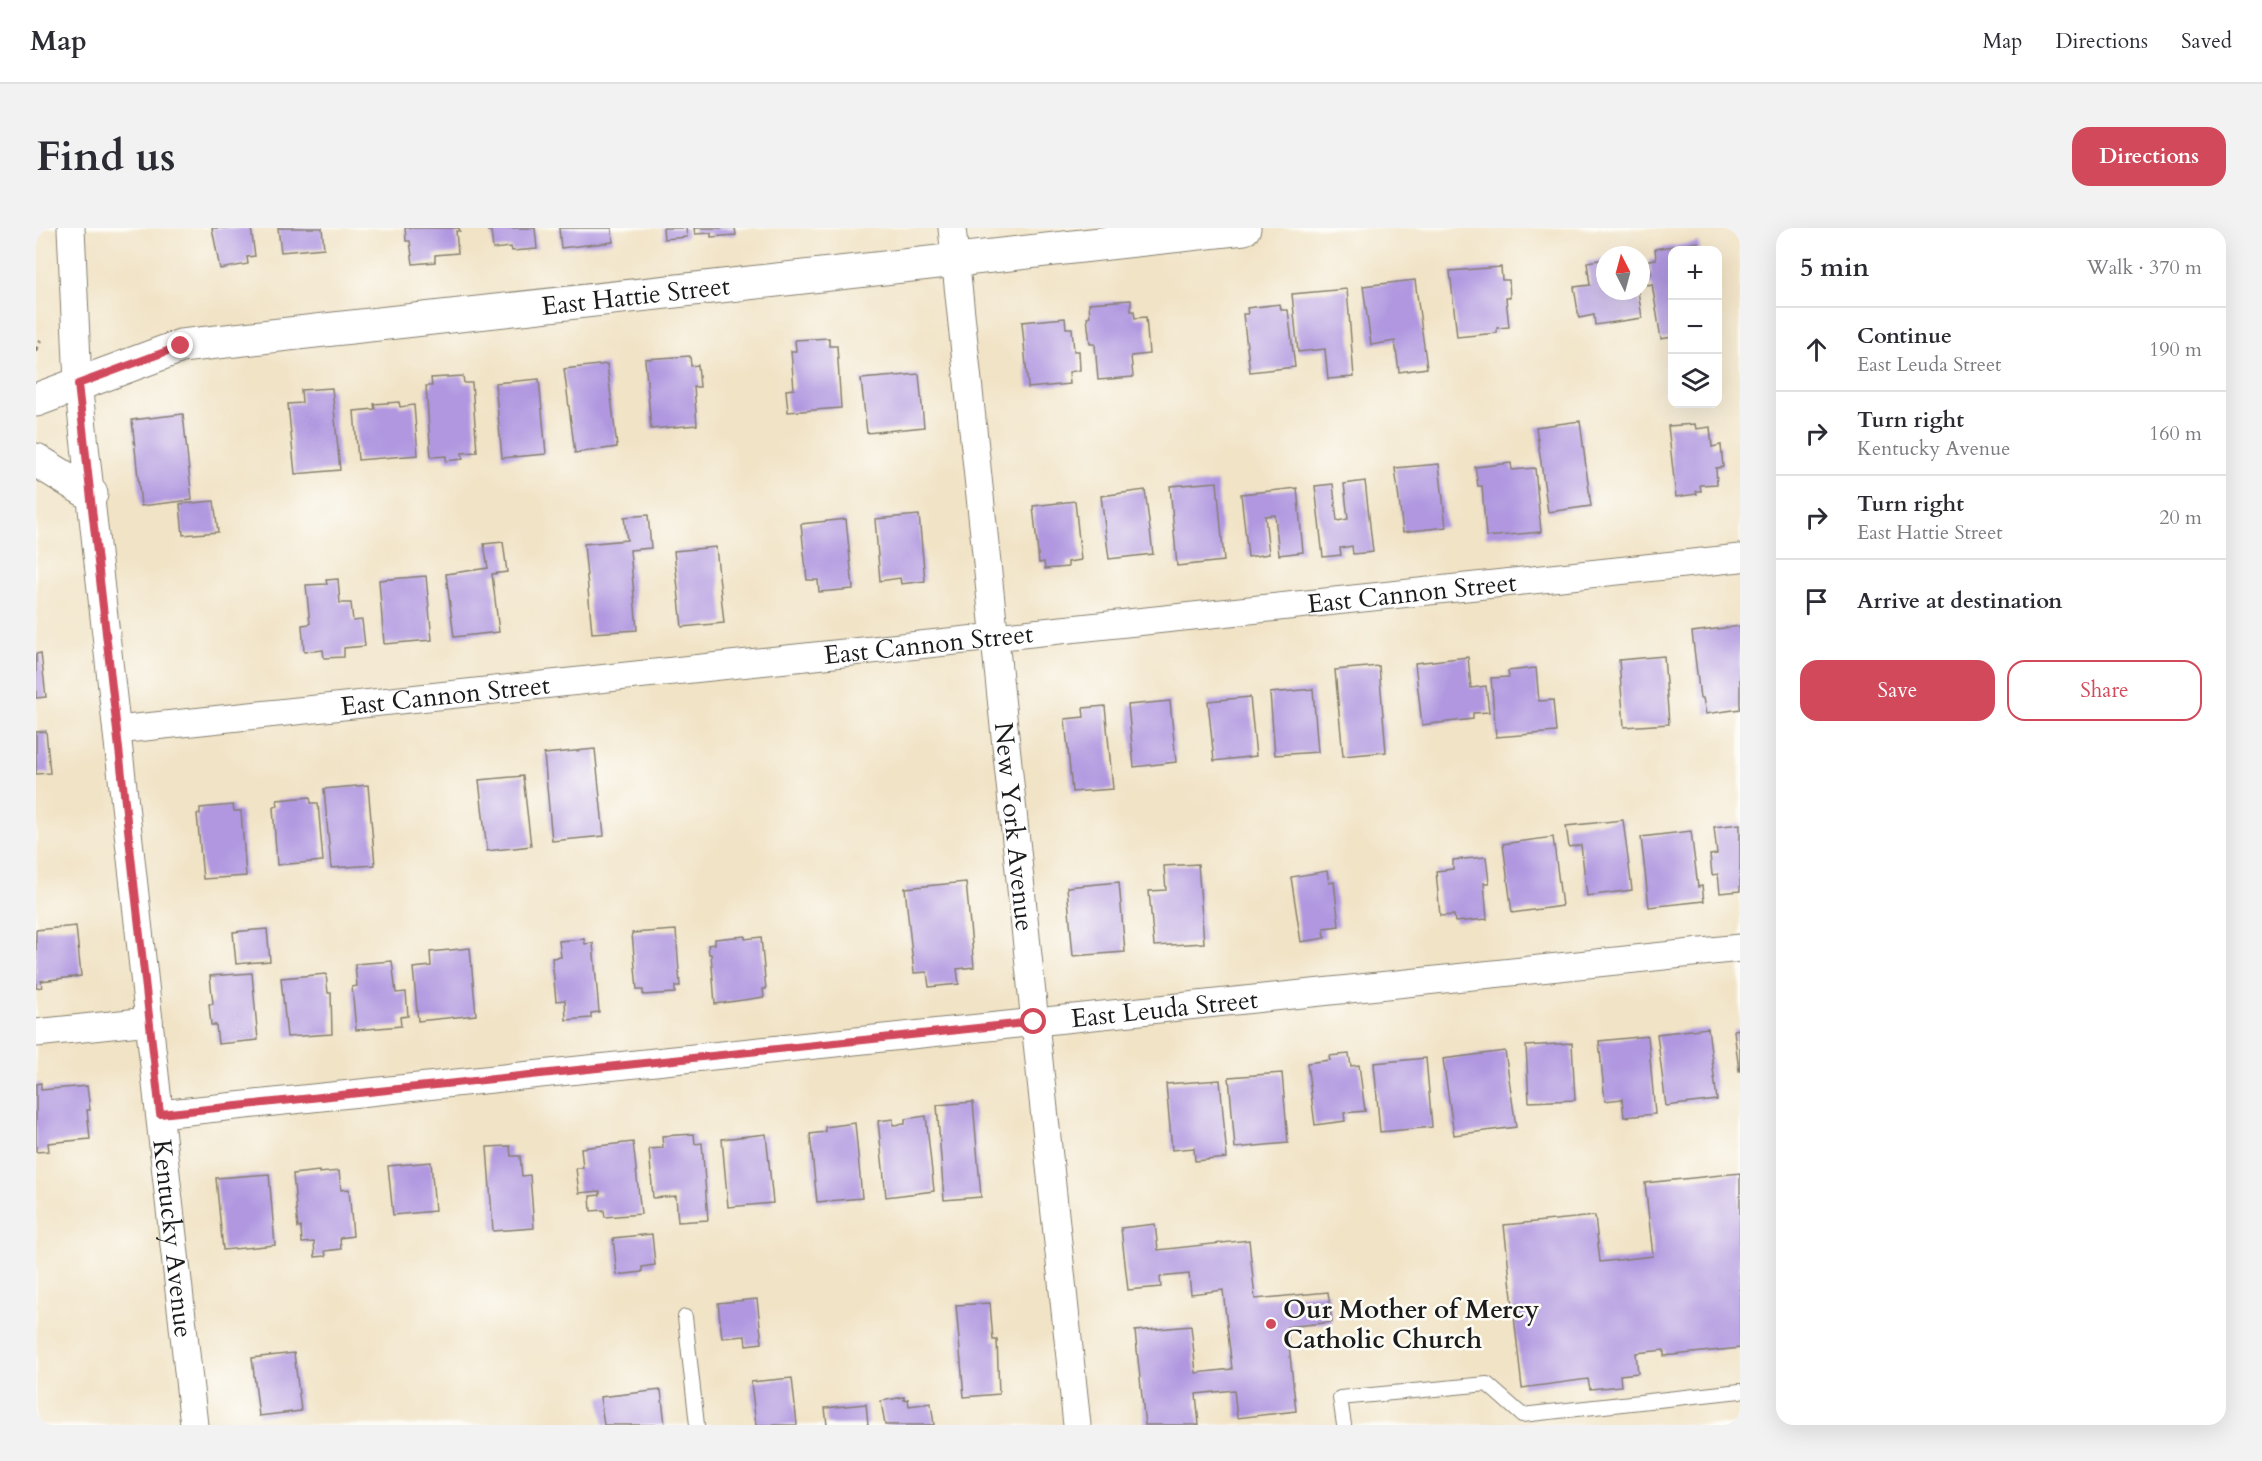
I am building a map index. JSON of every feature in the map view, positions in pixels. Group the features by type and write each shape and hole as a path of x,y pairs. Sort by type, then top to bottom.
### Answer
{"street":[{"name":"Kentucky Avenue","path":"71,228 78,384 194,1425"},
{"name":"East Hattie Street","path":"36,400 181,346 954,244 1244,228"},
{"name":"New York Avenue","path":"954,244 1077,1425"},
{"path":"36,460 91,494"},
{"name":"East Cannon Street","path":"117,730 1740,558"},
{"name":"East Leuda Street","path":"160,1114 1740,948"},
{"path":"36,1033 149,1021"}],"lane":[{"path":"685,1317 697,1425"},
{"path":"1344,1425 1340,1398 1487,1384 1522,1415 1740,1391"}],"path":[{"path":"36,351 40,340"}],"building":[{"path":"212,228 251,228 255,256 247,257 248,264 220,269"},
{"path":"278,228 322,228 324,248 281,252"},
{"path":"405,228 459,228 460,231 456,231 458,253 435,255 435,262 413,264 410,241 406,241"},
{"path":"488,228 535,228 537,249 512,251 511,247 493,249 491,231 488,231"},
{"path":"559,228 612,228 613,242 561,248"},
{"path":"663,228 686,228 687,237 664,239"},
{"path":"694,228 735,228 736,235 711,237 711,233 695,234"},
{"path":"1698,242 1699,246 1673,246"},
{"path":"1668,247 1668,338 1661,339 1652,284 1650,284 1650,260 1656,259 1655,249"},
{"path":"1596,260 1596,300 1639,300 1642,318 1595,325 1594,315 1579,318 1574,287 1590,285 1587,262"},
{"path":"1501,267 1502,280 1509,280 1510,298 1506,298 1509,327 1497,328 1497,333 1457,337 1450,271"},
{"path":"1415,280 1427,368 1399,372 1395,341 1371,345 1363,286"},
{"path":"1347,289 1354,377 1328,379 1325,349 1298,352 1292,294"},
{"path":"1131,300 1131,311 1134,311 1135,318 1146,317 1149,354 1131,356 1133,377 1098,380 1095,344 1090,344 1087,317 1090,316 1089,303"},
{"path":"1280,304 1281,310 1288,310 1295,367 1250,372 1243,314 1248,314 1247,308"},
{"path":"1065,318 1066,328 1072,328 1074,351 1079,351 1080,370 1069,372 1070,384 1028,388 1022,322"},
{"path":"829,338 829,346 837,346 841,408 788,412 786,390 794,389 791,351 796,351 795,340"},
{"path":"690,356 691,366 698,365 700,387 694,387 697,425 651,429 645,359"},
{"path":"607,364 617,447 575,453 564,369"},
{"path":"919,374 924,427 867,433 861,379"},
{"path":"463,376 464,383 472,383 477,452 462,453 463,459 446,461 446,456 431,457 426,386 432,386 431,378"},
{"path":"539,379 546,454 502,458 495,383"},
{"path":"332,388 340,470 295,474 288,404 302,403 301,390"},
{"path":"399,402 400,407 414,405 418,455 358,460 354,411 375,409 374,404"},
{"path":"183,414 192,500 141,506 132,420"},
{"path":"1580,421 1591,506 1548,512 1536,427"},
{"path":"1695,424 1696,429 1710,427 1712,447 1721,445 1723,467 1716,468 1717,484 1700,485 1701,491 1696,491 1697,494 1676,497 1668,426"},
{"path":"1511,463 1512,470 1535,468 1541,532 1486,537 1482,486 1478,486 1475,467"},
{"path":"1439,464 1446,527 1403,532 1395,468"},
{"path":"1365,481 1373,552 1353,554 1352,546 1340,548 1341,555 1323,557 1315,486 1333,484 1337,521 1348,519 1344,484"},
{"path":"1217,482 1224,561 1177,566 1170,486"},
{"path":"1297,488 1303,552 1279,555 1275,515 1265,516 1269,554 1248,557 1241,494"},
{"path":"1145,490 1153,554 1109,559 1101,496"},
{"path":"214,501 218,532 183,535 180,504"},
{"path":"1075,501 1081,560 1068,562 1068,567 1045,569 1044,562 1039,563 1033,506"},
{"path":"648,515 651,548 630,550 637,630 592,633 584,544 627,540 624,517"},
{"path":"919,515 925,581 901,584 900,578 880,581 875,519"},
{"path":"846,519 853,589 819,592 818,580 807,580 801,524"},
{"path":"503,542 507,572 492,574 499,632 454,637 446,574 488,568 484,544"},
{"path":"716,547 724,623 682,627 674,551"},
{"path":"426,576 432,640 384,644 379,580"},
{"path":"338,579 340,603 351,603 353,621 362,620 365,646 344,648 344,657 324,658 323,650 304,652 302,625 310,624 306,585 327,584 326,580"},
{"path":"1740,626 1740,709 1706,714 1703,698 1700,698 1692,632"},
{"path":"41,653 46,697 36,698 36,654"},
{"path":"1664,656 1669,724 1624,727 1619,660"},
{"path":"1468,657 1471,688 1486,686 1489,712 1473,713 1473,719 1422,725 1415,663"},
{"path":"1379,666 1386,752 1343,756 1335,670"},
{"path":"1536,668 1539,701 1553,700 1556,732 1496,737 1491,678 1509,677 1508,671"},
{"path":"1313,689 1318,752 1275,755 1270,693"},
{"path":"1250,697 1256,756 1214,761 1208,701"},
{"path":"1170,701 1176,762 1134,767 1128,705"},
{"path":"1105,706 1113,789 1072,792 1065,719 1084,717 1083,708"},
{"path":"46,731 50,773 36,774 36,732"},
{"path":"595,749 604,836 552,841 544,754"},
{"path":"523,776 531,846 487,851 479,780"},
{"path":"368,785 375,865 331,868 324,789"},
{"path":"310,797 311,803 318,803 323,861 277,865 273,807 278,806 277,800"},
{"path":"233,805 234,811 241,811 246,876 203,879 197,814 200,814 200,808"},
{"path":"1623,820 1632,890 1587,896 1581,845 1569,847 1566,826"},
{"path":"1740,824 1740,891 1720,893 1718,874 1712,875 1710,855 1717,854 1714,827"},
{"path":"1691,831 1698,887 1702,886 1704,901 1649,907 1641,837"},
{"path":"1553,837 1562,906 1512,913 1503,844"},
{"path":"1486,857 1489,883 1484,883 1487,919 1455,922 1454,915 1440,916 1436,871 1453,869 1453,860"},
{"path":"1198,864 1204,943 1154,946 1149,891 1166,890 1164,866"},
{"path":"1327,871 1329,883 1334,882 1339,926 1324,928 1325,938 1301,942 1291,877"},
{"path":"966,882 974,967 957,969 959,984 929,987 927,972 914,973 905,888"},
{"path":"1119,882 1125,952 1073,956 1067,887"},
{"path":"76,926 81,976 41,981 42,987 36,988 36,930"},
{"path":"267,929 270,961 236,964 233,932"},
{"path":"676,930 680,986 675,986 675,993 643,995 643,990 637,990 632,933"},
{"path":"745,936 745,939 761,937 766,989 763,989 764,997 715,1004 711,954 709,954 708,945 715,944 715,939"},
{"path":"584,939 585,944 593,943 599,1012 591,1013 591,1018 566,1020 565,1000 556,1001 552,958 561,957 559,941"},
{"path":"470,948 476,1015 418,1021 413,968 431,966 430,952"},
{"path":"392,961 396,993 406,992 408,1016 400,1017 401,1026 356,1030 352,987 357,986 355,964"},
{"path":"252,973 258,1040 218,1044 216,1025 211,1025 209,1004 213,1004 210,976"},
{"path":"326,974 328,993 331,993 332,1034 287,1037 281,978"},
{"path":"1708,1028 1717,1100 1666,1106 1657,1034"},
{"path":"1740,1029 1740,1071 1739,1071 1734,1030"},
{"path":"1648,1036 1655,1114 1624,1117 1622,1099 1605,1101 1599,1041"},
{"path":"1572,1043 1575,1100 1529,1102 1526,1046"},
{"path":"1505,1051 1516,1127 1454,1135 1443,1059"},
{"path":"1349,1054 1351,1066 1359,1065 1365,1111 1344,1113 1345,1121 1315,1125 1307,1063 1330,1060 1329,1056"},
{"path":"1426,1058 1432,1127 1380,1132 1374,1063"},
{"path":"1282,1073 1288,1143 1235,1148 1229,1077"},
{"path":"1220,1080 1227,1158 1195,1161 1194,1148 1172,1150 1166,1084"},
{"path":"41,1083 41,1090 87,1086 90,1139 48,1143 49,1151 36,1152 36,1084"},
{"path":"973,1102 981,1197 944,1200 937,1105"},
{"path":"926,1116 934,1191 886,1197 878,1121 893,1119 893,1125 905,1124 905,1119"},
{"path":"855,1123 862,1198 817,1202 810,1134 825,1132 825,1127"},
{"path":"694,1134 695,1144 702,1143 708,1220 678,1222 676,1196 653,1198 649,1149 663,1148 662,1136"},
{"path":"766,1134 773,1203 728,1207 722,1139"},
{"path":"633,1142 641,1214 605,1217 604,1210 591,1211 590,1196 600,1195 600,1191 579,1193 576,1168 583,1168 581,1148"},
{"path":"510,1146 511,1156 520,1156 522,1176 530,1175 534,1228 493,1231 487,1147"},
{"path":"431,1162 435,1211 393,1215 388,1166"},
{"path":"319,1171 319,1173 339,1171 341,1190 349,1189 353,1236 340,1238 341,1249 325,1251 326,1256 315,1257 314,1242 302,1243 301,1227 298,1228 293,1174"},
{"path":"1740,1173 1740,1348 1664,1356 1664,1350 1636,1353 1638,1373 1620,1375 1621,1386 1590,1389 1588,1379 1522,1388 1504,1225 1595,1216 1600,1262 1653,1256 1645,1183"},
{"path":"269,1174 275,1245 223,1250 216,1178"},
{"name":"Our Mother of Mercy Catholic Church","path":"1155,1224 1158,1250 1249,1240 1255,1299 1328,1292 1332,1322 1287,1327 1296,1411 1237,1418 1234,1390 1196,1394 1199,1425 1145,1425 1135,1331 1191,1326 1196,1373 1232,1369 1223,1290 1191,1294 1189,1274 1160,1277 1161,1287 1128,1290 1121,1228"},
{"path":"652,1234 655,1265 642,1267 642,1272 617,1275 613,1238"},
{"path":"757,1299 762,1343 746,1345 745,1336 722,1338 718,1303"},
{"path":"990,1303 993,1340 997,1340 999,1394 964,1397 956,1305"},
{"path":"294,1353 301,1411 259,1416 252,1358"},
{"path":"792,1378 797,1425 756,1425 751,1382"},
{"path":"661,1390 665,1425 604,1425 600,1397"},
{"path":"904,1397 904,1400 908,1399 909,1406 931,1403 934,1425 885,1425 881,1401"},
{"path":"866,1404 868,1425 827,1425 825,1408"}],"place":[{"name":"Our Mother of Mercy Catholic Church","path":"1271,1324"}],"route":[{"path":"181,346 78,384 160,1114 1034,1022"}]}
